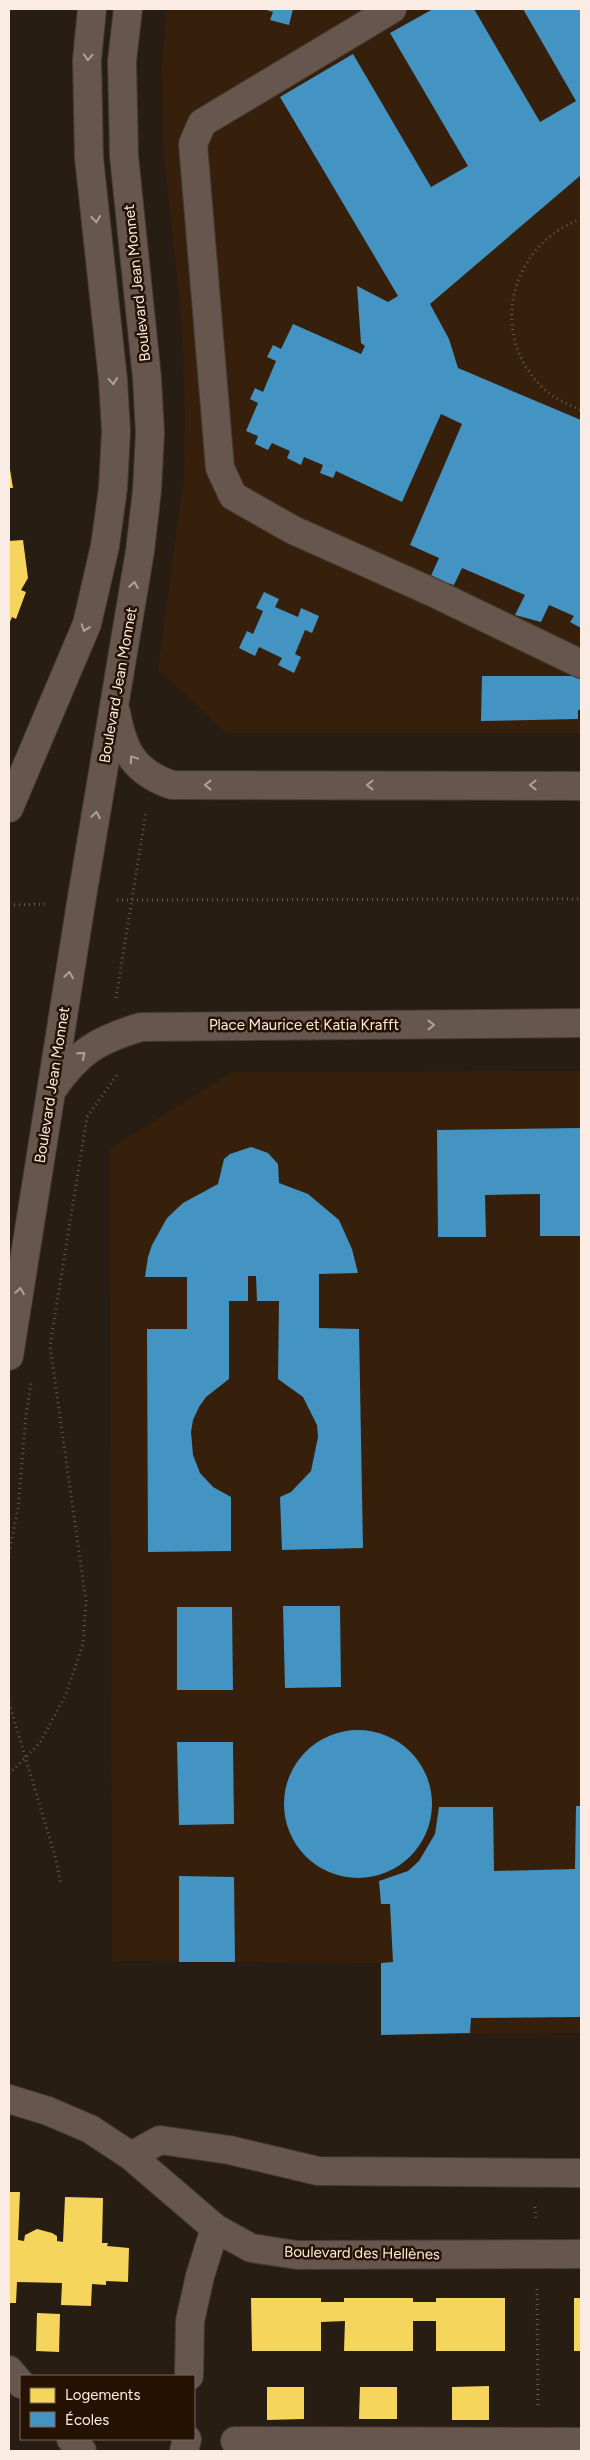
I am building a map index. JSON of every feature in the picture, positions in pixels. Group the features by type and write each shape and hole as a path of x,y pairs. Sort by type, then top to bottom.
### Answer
{"street":[{"path":"9,808 87,624 105,546 113,488 116,431 113,380 89,158 88,60 92,9"},
{"name":"Boulevard Jean Monnet","path":"9,1356 81,903 140,551 150,433 146,369 124,156 122,61 128,9"},
{"path":"392,9 202,123 193,144 220,468 233,496 293,530 432,592 581,664"},
{"path":"114,703 120,733 133,761 152,778 172,785 581,786"},
{"name":"Place Maurice et Katia Krafft","path":"51,1091 67,1068 87,1050 110,1036 140,1027 581,1024"},
{"name":"Boulevard des Hellènes","path":"9,2099 90,2129 132,2156 215,2228 250,2248 297,2255 581,2254"},
{"path":"132,2156 160,2140 229,2150 318,2171 581,2173"},
{"path":"189,2375 190,2322 200,2276 215,2228"},
{"path":"9,2370 20,2383"},
{"path":"71,2440 82,2451"},
{"path":"235,2441 377,2446 538,2441 581,2442"}],"path":[{"path":"581,219 548,236 531,254 519,275 513,299 512,323 516,347 527,368 542,387 562,402 581,410"},
{"path":"9,905 81,903 131,899 581,899"},
{"path":"9,1774 40,1743 66,1694 83,1644 86,1601 50,1346 87,1117 126,1061 140,1027"},
{"path":"9,1703 24,1759 55,1856 61,1884"},
{"path":"533,2173 537,2254 538,2441"}],"shaded area":[{"path":"167,9 581,9 581,733 227,733 158,670 184,477 185,417 182,324 163,145 162,65"},
{"path":"581,1071 581,2033 381,2035 381,1963 112,1961 110,1149 232,1072"}],"building: Logements":[{"path":"9,463 13,488 9,488"},
{"path":"23,540 28,578 21,590 26,592 16,619 12,617 9,624 9,541"},
{"path":"9,2192 20,2192 18,2240 24,2241 25,2235 37,2229 52,2233 57,2236 57,2241 63,2242 65,2197 103,2198 102,2243 108,2243 107,2246 129,2248 128,2282 106,2281 106,2285 92,2284 91,2306 61,2305 62,2283 17,2282 16,2303 9,2303"},
{"path":"251,2298 321,2298 321,2302 344,2302 344,2298 413,2298 413,2302 436,2302 436,2298 505,2298 505,2351 436,2351 436,2321 413,2321 413,2351 344,2351 345,2321 321,2322 321,2351 252,2351"},
{"path":"574,2298 581,2298 581,2351 574,2351"},
{"path":"37,2313 60,2314 59,2352 36,2351"},
{"path":"489,2386 489,2420 452,2420 452,2387"},
{"path":"267,2387 304,2387 304,2419 267,2420"},
{"path":"360,2387 397,2387 397,2419 359,2419"}],"building: Écoles":[{"path":"263,9 293,9 289,25 270,20 273,12"},
{"path":"433,9 474,9 540,122 576,101 523,9 581,9 581,175 430,304 449,339 458,368 581,420 581,628 570,622 574,616 549,605 541,622 515,615 525,595 462,568 454,585 430,578 439,558 410,545 462,424 441,414 402,502 336,471 333,478 320,473 323,465 304,457 301,465 287,458 290,451 272,443 268,450 255,444 258,436 246,431 258,403 250,399 255,388 263,392 276,361 267,357 273,345 281,349 293,324 361,354 365,346 361,343 357,286 388,302 398,296 280,97 353,54 431,187 468,166 390,33"},
{"path":"264,592 279,599 275,607 298,617 301,608 319,616 312,633 305,630 295,654 301,657 294,673 278,665 282,658 259,647 255,656 239,648 247,631 253,634 263,611 256,608"},
{"path":"482,676 581,676 581,710 578,710 578,719 481,721"},
{"path":"581,1128 581,1236 540,1236 540,1194 485,1195 486,1237 438,1237 437,1130"},
{"path":"251,1147 268,1153 278,1164 279,1183 308,1194 339,1220 352,1249 358,1273 319,1274 319,1328 359,1329 363,1548 282,1550 280,1497 291,1492 311,1471 318,1437 317,1425 303,1397 278,1379 279,1301 257,1301 256,1276 248,1276 248,1301 229,1301 229,1379 206,1397 193,1420 191,1432 193,1455 200,1473 213,1487 231,1497 231,1551 148,1552 147,1329 187,1329 187,1277 145,1277 148,1257 152,1245 167,1218 183,1203 218,1184 224,1159 230,1154"},
{"path":"283,1606 340,1606 341,1687 285,1688"},
{"path":"177,1607 232,1607 233,1690 177,1690"},
{"path":"358,1730 386,1736 410,1752 426,1776 432,1804 426,1832 410,1856 386,1872 358,1878 330,1872 306,1856 290,1832 284,1804 290,1776 306,1752 330,1736"},
{"path":"177,1742 233,1742 234,1824 179,1825"},
{"path":"576,1806 581,1806 581,2017 471,2018 470,2033 381,2035 381,1963 393,1962 390,1904 381,1904 379,1881 408,1871 419,1861 435,1834 439,1807 493,1807 494,1871 575,1869"},
{"path":"179,1876 234,1877 235,1962 179,1962"}]}
